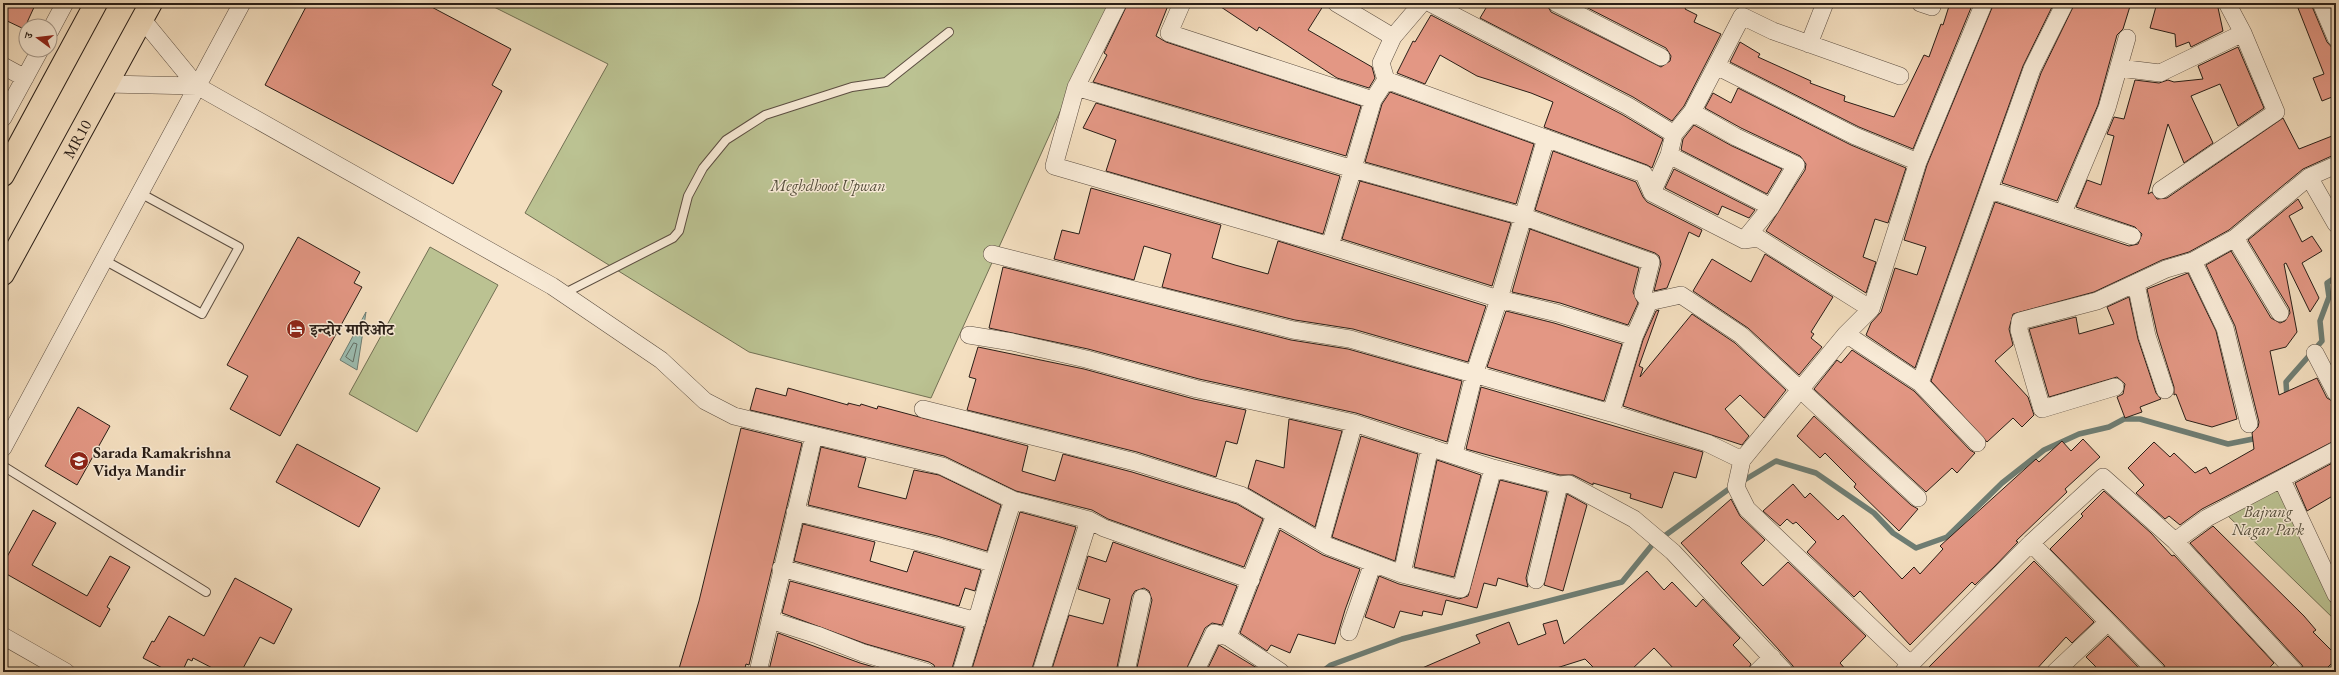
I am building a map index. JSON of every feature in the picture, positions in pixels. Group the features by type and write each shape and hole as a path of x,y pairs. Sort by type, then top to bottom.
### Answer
{"main road":[{"path":"3,175 96,3"},
{"name":"MR10","path":"3,274 146,11"}],"street":[{"path":"57,18 65,3"},
{"path":"3,448 242,3"},
{"path":"1118,3 1076,87 1054,166 1330,246 1499,299 1557,313 1634,336"},
{"path":"1182,3 1169,33 1373,100"},
{"path":"1336,3 1393,37"},
{"path":"1386,80 1380,63 1393,37 1422,3"},
{"path":"1430,3 1628,106 1674,134"},
{"path":"1556,3 1661,57"},
{"path":"1809,44 1825,3"},
{"path":"1984,3 1918,162 1871,309 1846,334 1742,460 1736,487 1747,509 1907,668 2031,543 2103,477 2175,541 2295,672"},
{"path":"1920,383 1990,190 1998,160 2032,69 2065,3"},
{"path":"2161,190 2276,112 2243,33 2227,3"},
{"path":"2321,3 2336,38"},
{"path":"146,11 197,86 558,290 661,360 705,401 734,416 942,466 1013,500 1089,520 1125,536 1251,580"},
{"path":"1652,193 1669,155 1674,134 1692,112 1742,16 1809,44 1900,76"},
{"path":"2119,68 2160,73 2243,33"},
{"path":"2063,213 2107,108 2127,38"},
{"path":"3,118 36,58"},
{"path":"3,66 25,78"},
{"path":"1716,66 1855,136 1918,162"},
{"path":"1330,246 1373,100 1386,80"},
{"path":"1386,80 1644,174 1652,193 1744,240 1758,238 1871,309"},
{"path":"106,84 197,86"},
{"path":"1076,87 1353,169 1522,216 1651,262 1643,294 1649,302"},
{"path":"1692,112 1736,137 1796,165 1771,207 1744,240"},
{"path":"1454,454 1474,376 1499,299 1546,138"},
{"path":"1669,155 1771,207"},
{"path":"2115,387 2042,409 2019,330 2020,321 2097,301 2166,269 2193,261 2235,238 2309,177 2336,165"},
{"path":"2309,177 2336,224"},
{"path":"1990,190 2132,236"},
{"path":"2235,238 2280,313"},
{"path":"992,254 1293,330 1350,339 1474,376 1611,413 1707,443 1742,460"},
{"path":"2193,261 2225,328 2249,424"},
{"path":"2136,284 2148,336 2165,390"},
{"path":"1649,302 1681,295 1741,335 1918,498"},
{"path":"1611,413 1634,336 1649,302"},
{"path":"1846,334 1920,383 1977,443"},
{"path":"969,335 1041,349 1198,389 1354,423 1430,446 1493,468 1559,485 1569,484 1634,519 1673,552 1785,672"},
{"path":"2315,353 2336,393"},
{"path":"923,409 1135,462 1241,495 1328,546 1402,574 1461,589 1493,468"},
{"path":"1321,541 1354,423"},
{"path":"758,672 781,568 814,435"},
{"path":"1402,574 1430,446"},
{"path":"2175,541 2207,518 2282,480 2336,450"},
{"path":"2282,480 2336,595"},
{"path":"1536,580 1559,485"},
{"path":"961,672 977,621 992,563 1013,500"},
{"path":"795,512 935,546 992,563"},
{"path":"1228,637 1275,515"},
{"path":"1041,672 1089,520"},
{"path":"2031,543 2157,672"},
{"path":"1349,632 1373,563"},
{"path":"781,568 977,621"},
{"path":"1126,672 1142,598"},
{"path":"770,620 817,635 863,653 926,672"},
{"path":"2056,672 2108,622"},
{"path":"1195,672 1214,633 1228,637 1281,672"},
{"path":"3,636 66,672"},
{"path":"1757,672 1772,657"}],"lane":[{"path":"558,290 673,238 679,231 688,196 704,168 726,140 765,115 852,87 886,82 949,32"},
{"path":"104,260 202,314 239,247 140,193"},
{"path":"3,466 206,592"}],"green space":[{"name":"Meghdhoot Upwan","path":"486,3 1109,3 931,398 749,352 525,213 608,64"},
{"path":"430,247 498,285 417,432 349,394"},
{"name":"Bajrang Nagar Park","path":"2278,486 2336,602 2336,621 2227,515"}],"water":[{"path":"366,312 357,370 340,360"}],"building":[{"path":"3,3 36,3 29,18 18,18 18,26 3,19"},
{"path":"308,3 424,3 511,49 492,85 502,91 453,184 265,85"},
{"path":"1128,3 1169,3 1156,36 1166,42 1361,106 1346,156 1093,82 1107,55 1104,53"},
{"path":"1215,3 1325,3 1308,30 1372,67 1375,78 1369,88 1337,78 1259,27 1257,31"},
{"path":"1489,3 1546,3 1551,12 1661,67 1670,61 1671,56 1666,48 1578,3 1688,3 1685,9 1697,15 1694,22 1721,34 1684,106 1672,121 1633,97 1480,18"},
{"path":"1950,3 1973,3 1913,149 1859,127 1730,62 1740,42 1760,54 1758,57 1811,81 1810,83 1845,96 1844,101 1894,117 1924,55 1929,57 1941,24 1943,25"},
{"path":"1994,3 2054,3 2023,66 1915,368 1866,335 1871,323 1881,312 1895,268 1917,275 1926,247 1904,240 1927,165"},
{"path":"2075,3 2131,3 2123,29 2117,35 2098,105 2057,201 2002,183 2041,73"},
{"path":"2157,3 2217,3 2223,31 2191,47 2189,42 2176,47 2175,34 2150,28"},
{"path":"2311,4 2327,42 2336,52 2336,104 2332,97 2322,101 2313,78 2324,74 2298,8"},
{"path":"1431,15 1623,115 1663,139 1652,168 1544,127 1553,102 1531,93 1477,76 1440,55 1425,84 1397,73 1413,41 1415,42"},
{"path":"2238,47 2264,108 2238,126 2220,84 2191,96 2213,143 2184,163 2168,124 2148,194 2152,192 2157,199 2167,198 2283,118 2299,149 2332,136 2333,139 2336,137 2336,154 2303,169 2229,230 2189,252 2162,260 2094,292 2013,314 2009,329 2013,345 1995,361 2028,397 2034,415 2022,427 2013,418 1987,442 1931,381 1995,202 2129,246 2138,244 2142,234 2135,227 2076,207 2087,180 2101,185 2114,136 2107,134 2114,117 2124,119 2135,80 2159,83 2168,80 2174,82 2203,79 2198,66"},
{"path":"1738,88 1851,145 1906,168 1888,223 1875,219 1863,257 1876,262 1866,293 1766,231 1805,170 1806,164 1800,156 1741,128 1705,108 1713,93 1731,103"},
{"path":"1390,92 1534,144 1516,204 1365,162 1382,104"},
{"path":"1096,103 1340,176 1323,234 1106,171 1116,140 1083,128"},
{"path":"1694,125 1732,146 1782,169 1767,194 1681,150 1683,139"},
{"path":"1553,151 1636,182 1647,202 1702,230 1699,237 1689,232 1667,288 1654,291 1661,264 1659,256 1655,253 1535,210"},
{"path":"1674,169 1755,210 1749,218 1722,206 1718,215 1665,188"},
{"path":"1360,181 1511,223 1492,286 1342,239"},
{"path":"1091,188 1221,225 1212,258 1235,265 1268,274 1278,241 1486,306 1468,362 1353,329 1295,320 1162,287 1171,254 1144,246 1134,280 1054,259 1062,230 1079,234"},
{"path":"2298,199 2303,208 2289,216 2302,242 2312,236 2322,251 2302,263 2319,298 2310,312 2286,263 2284,264 2297,332 2286,347 2270,351 2279,395 2317,378 2327,398 2336,403 2336,440 2202,509 2180,525 2169,516 2165,519 2136,493 2144,485 2128,468 2154,442 2170,457 2174,453 2195,473 2206,467 2210,474 2254,449 2252,433 2258,427 2259,422 2235,326 2206,265 2231,251 2271,318 2280,323 2285,321 2290,313 2289,308 2248,240"},
{"path":"1530,229 1639,268 1633,292 1638,303 1628,325 1560,303 1512,292"},
{"path":"298,237 360,272 354,283 362,287 280,436 230,409 248,376 227,365"},
{"path":"1765,254 1833,297 1811,332 1814,334 1811,338 1822,347 1799,375 1748,328 1693,291 1712,259 1751,282"},
{"path":"1003,267 1291,340 1348,349 1462,381 1447,442 1356,413 1199,379 1088,349 989,328"},
{"path":"2188,273 2216,331 2237,419 2212,427 2186,420 2176,394 2174,395 2174,387 2157,333 2147,289"},
{"path":"2129,297 2138,339 2156,393 2161,399 2140,407 2142,412 2125,418 2117,397 2123,394 2125,384 2117,377 2049,397 2029,329 2076,317 2079,334 2114,324 2107,307"},
{"path":"1659,310 1639,366 1643,368 1640,377 1692,314 1735,343 1786,390 1764,418 1740,395 1725,409 1749,436 1742,445 1623,406 1643,340 1656,311"},
{"path":"1506,311 1554,323 1622,344 1604,401 1487,367"},
{"path":"978,347 1084,369 1194,399 1246,410 1237,444 1226,441 1216,477 1137,452 967,410 976,379 969,377"},
{"path":"1852,350 1914,391 1970,450 1975,453 1957,473 1952,468 1926,492 1814,389 1837,360 1841,363"},
{"path":"1481,387 1703,452 1696,478 1674,472 1662,508 1630,498 1631,494 1593,483 1593,485 1573,475 1560,475 1466,449"},
{"path":"756,388 786,396 788,388 848,405 848,403 860,406 861,404 877,409 878,406 1028,446 1022,471 1055,481 1063,454 1132,472 1237,504 1263,519 1244,567 1108,519 1092,510 1016,491 944,456 750,410"},
{"path":"78,407 110,426 77,485 45,466"},
{"path":"1814,416 1911,505 1918,509 1899,531 1854,487 1856,484 1825,453 1820,458 1797,436"},
{"path":"1289,419 1342,431 1315,527 1248,488 1256,460 1284,468"},
{"path":"741,428 802,443 749,665 746,664 744,672 678,672 699,601"},
{"path":"1361,436 1418,454 1395,561 1332,537"},
{"path":"2083,439 2100,457 2065,489 2067,492 2016,541 2018,542 1994,567 1975,585 1972,582 1910,645 1860,591 1854,597 1807,552 1816,542 1796,522 1793,524 1787,519 1780,526 1763,511 1793,484 1805,498 1810,493 1838,520 1843,515 1902,579 1914,567 1920,574 1943,549 1940,546 2036,459 2039,462 2062,441 2071,451"},
{"path":"297,444 380,488 359,527 276,482"},
{"path":"821,447 866,458 858,487 906,499 914,470 939,475 1001,505 987,551 937,536 808,505"},
{"path":"1437,460 1481,475 1454,577 1414,567"},
{"path":"2336,461 2336,494 2307,511 2295,483"},
{"path":"1500,480 1547,492 1526,578 1528,587 1498,578 1496,586 1484,583 1477,608 1446,600 1442,615 1423,611 1422,616 1400,611 1394,628 1365,617 1379,576 1399,584 1459,599 1468,596"},
{"path":"2104,491 2151,533 2172,556 2174,555 2274,663 2265,672 2167,672 2164,665 2050,549 2083,516 2081,514"},
{"path":"1567,494 1587,505 1563,591 1544,585"},
{"path":"1731,499 1740,516 1765,540 1741,563 1763,586 1788,562 1866,636 1840,663 1848,672 1795,672 1793,666 1779,650 1681,543"},
{"path":"33,510 56,523 32,565 87,596 110,556 130,567 107,607 110,609 100,627 3,572 3,564"},
{"path":"1020,512 1076,527 1031,672 971,672"},
{"path":"803,524 875,542 870,561 907,572 914,551 981,570 975,591 965,588 959,606 794,561"},
{"path":"2213,526 2304,616 2316,630 2313,632 2336,655 2336,659 2323,672 2305,672 2302,665 2190,543"},
{"path":"1280,530 1323,555 1360,569 1345,610 1335,644 1298,634 1290,653 1271,645 1267,651 1240,633"},
{"path":"1113,542 1237,586 1222,625 1212,623 1205,628 1185,672 1136,672 1152,600 1149,591 1144,588 1135,591 1132,596 1116,672 1051,672 1069,615 1103,624 1110,599 1078,589 1088,556 1106,562"},
{"path":"2034,561 2094,622 2072,643 2066,637 2034,672 1924,672"},
{"path":"1647,571 1664,590 1672,582 1696,607 1703,599 1740,638 1733,645 1751,664 1747,672 1677,672 1654,648 1629,672 1598,672 1585,659 1544,672 1413,672 1480,643 1476,635 1509,622 1518,645 1546,634 1543,624 1557,620 1564,644"},
{"path":"235,578 292,609 274,644 260,637 241,672 220,672 193,658 192,661 188,659 182,672 170,672 143,658 152,641 154,642 169,616 204,636"},
{"path":"790,581 964,628 951,672 936,672 934,665 929,662 866,644 782,613"},
{"path":"778,633 860,663 891,672 776,672 769,670"},
{"path":"2108,636 2143,672 2101,672 2086,657"},
{"path":"1219,645 1257,668 1255,672 1206,672"}],"waterway":[{"path":"2287,398 2286,382 2322,341 2320,321 2329,297 2327,283 2336,277"},
{"path":"1741,482 1776,461 1816,473 1874,513 1893,533 1916,548 1947,537 2002,483 2044,450 2079,434 2109,427 2124,419 2140,419 2228,444 2258,438"},
{"path":"1322,672 1331,665 1402,639 1622,582 1652,545 1733,486"}],"place":[{"name":"इन्दोर मारिओट","path":"296,329"},
{"name":"Sarada Ramakrishna Vidya Mandir","path":"79,461"}]}
